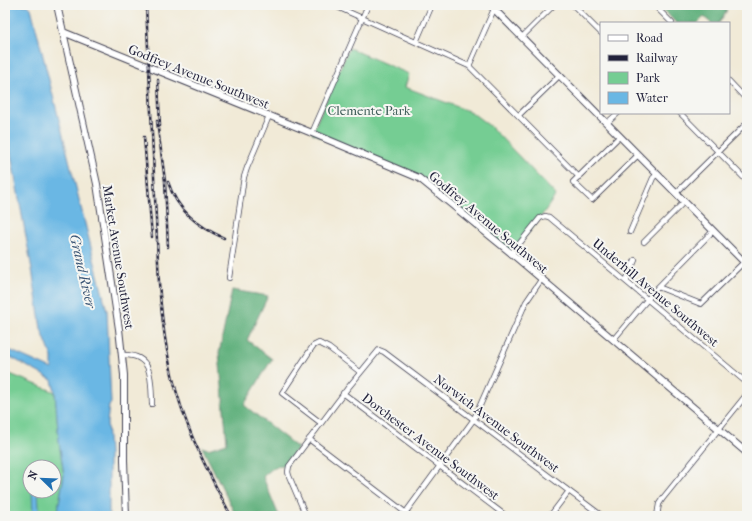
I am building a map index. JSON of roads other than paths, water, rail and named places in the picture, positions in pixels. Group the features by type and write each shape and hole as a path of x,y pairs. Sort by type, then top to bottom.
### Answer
{"main road":[{"name":"Market Avenue Southwest","path":"57,5 97,184 123,355 125,394 124,460 126,516"},
{"path":"493,6 745,264"},
{"name":"Godfrey Avenue Southwest","path":"63,32 419,178 747,453"}],"street":[{"path":"333,5 469,66 579,177"},
{"path":"312,133 368,5"},
{"path":"416,42 432,5"},
{"path":"522,36 554,5"},
{"path":"573,5 600,32"},
{"path":"654,5 671,22"},
{"path":"469,66 493,6"},
{"path":"518,115 560,75"},
{"path":"730,82 747,100"},
{"path":"607,123 617,114"},
{"path":"681,114 747,182"},
{"path":"229,278 246,168 269,116"},
{"path":"676,193 747,123"},
{"path":"620,136 573,182 592,200 638,155"},
{"path":"630,232 653,178 657,174"},
{"path":"644,242 684,202"},
{"name":"Underhill Avenue Southwest","path":"511,254 540,218 547,216 747,383"},
{"path":"613,340 658,287 713,232"},
{"path":"626,281 635,260"},
{"path":"658,287 701,304 745,264"},
{"path":"404,514 474,419 526,302 541,280"},
{"path":"306,516 289,476 288,470 291,462 321,423 343,394 360,372 329,348 319,343 313,346 282,393 321,423"},
{"name":"Norwich Avenue Southwest","path":"360,372 379,350 384,352 602,516"},
{"path":"123,355 134,356 144,361 148,367 151,383 152,404"},
{"name":"Dorchester Avenue Southwest","path":"343,394 506,516"},
{"path":"657,516 659,504 663,498 747,394"},
{"path":"308,440 404,514 410,516"},
{"path":"550,516 569,491"}],"water":[{"name":"Grand River","path":"5,5 28,5 31,8 107,311 111,403 109,406 107,423 109,452 109,516 58,516 60,499 62,499 64,475 59,442 55,392 52,380 5,354 7,349 52,369 52,357 41,329 33,275 5,128"},
{"path":"32,499 38,499 39,508 42,516 33,516"}],"railway":[{"path":"146,5 159,283 166,344 175,388 190,432 231,516"},
{"path":"158,80 160,126"},
{"path":"157,121 165,181 168,247"},
{"path":"144,137 152,237"},
{"path":"168,182 177,201 189,216 205,228 224,238"}],"park label":[{"name":"Clemente Park","path":"369,110"}]}
